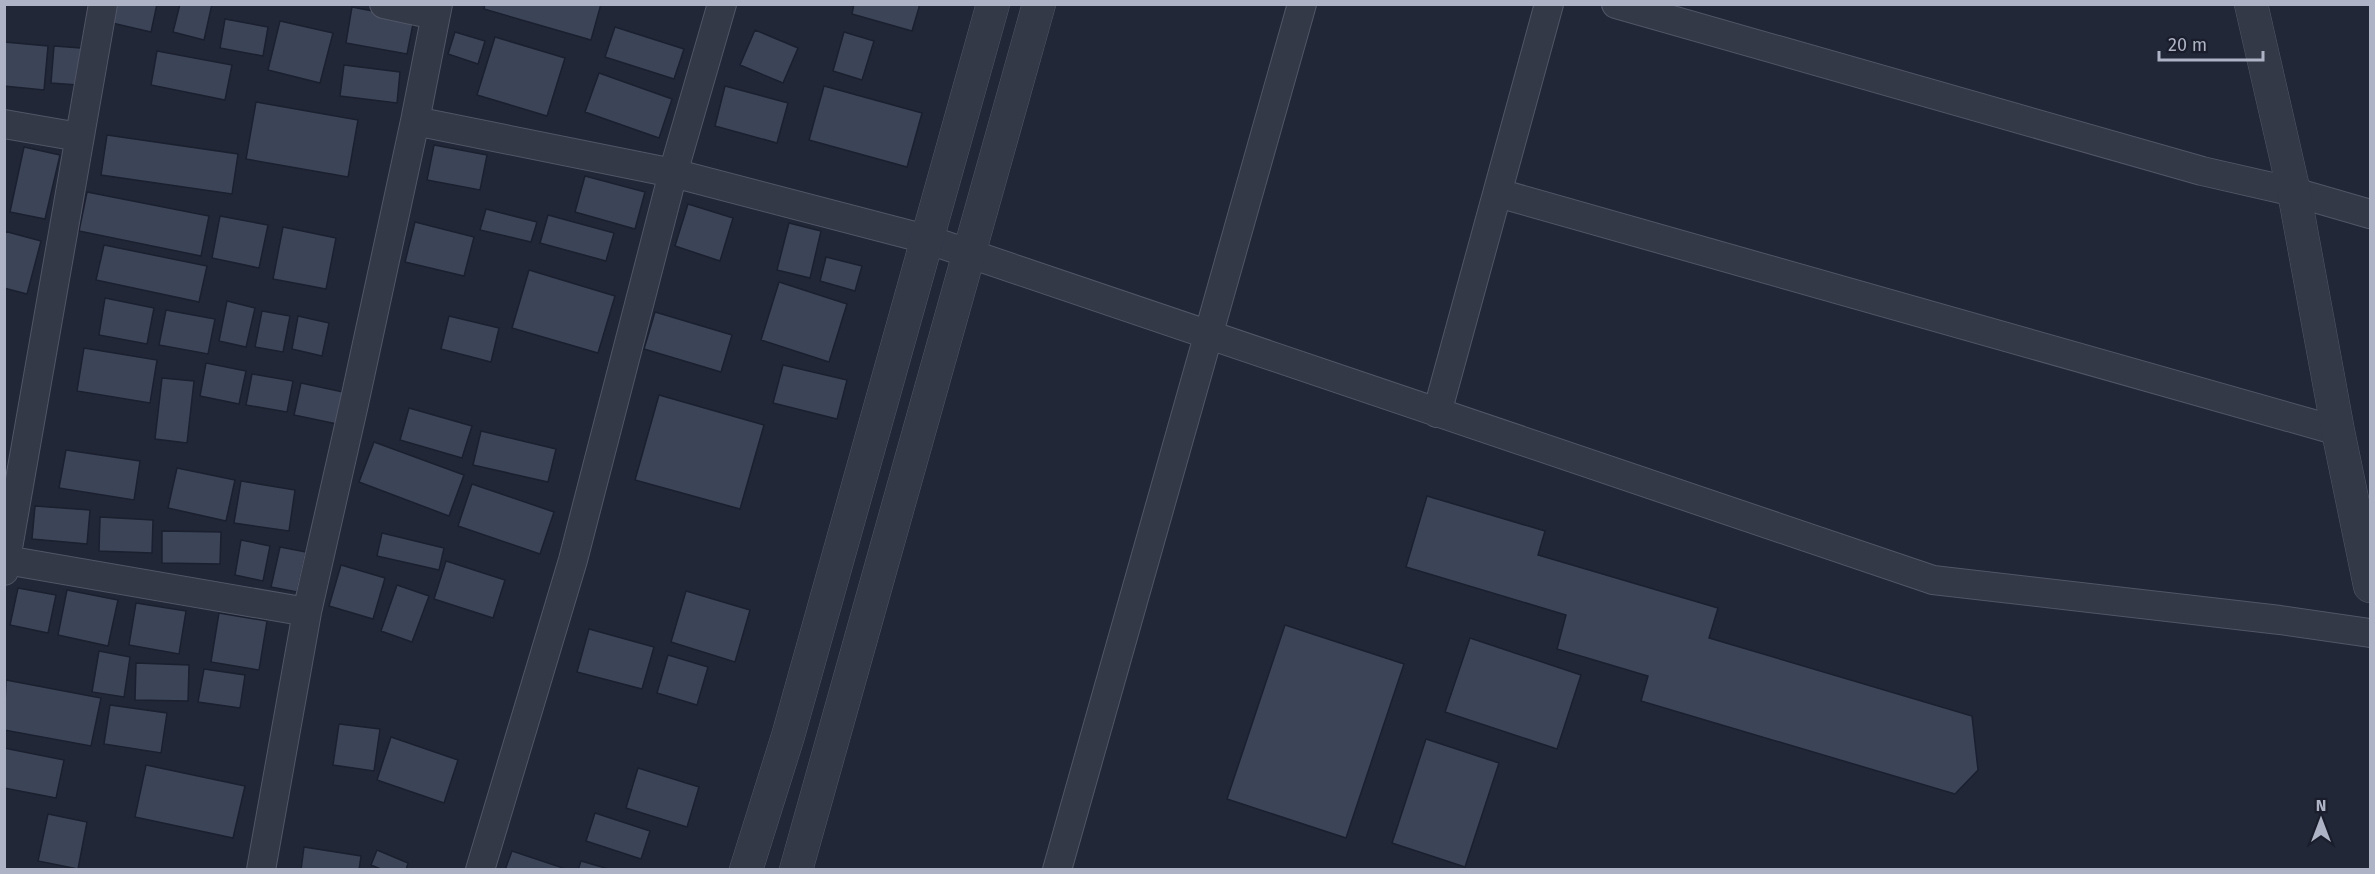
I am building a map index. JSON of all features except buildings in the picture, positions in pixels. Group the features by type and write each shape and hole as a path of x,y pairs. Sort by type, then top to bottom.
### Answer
{"street":[{"path":"103,4 79,137 17,418 5,566 307,612"},
{"path":"261,870 307,612 415,121 437,10 384,4"},
{"path":"480,870 573,560 673,173 722,4"},
{"path":"746,870 788,736 993,4"},
{"path":"796,870 1039,4"},
{"path":"1057,870 1302,4"},
{"path":"1437,412 1549,4"},
{"path":"1616,4 1684,13 2181,165 2294,192 2370,214"},
{"path":"2251,4 2294,192 2338,431 2370,585"},
{"path":"415,121 673,173 926,239 1933,580 2280,620 2370,633"},
{"path":"4,124 79,137"},
{"path":"1498,193 2338,431"}]}
